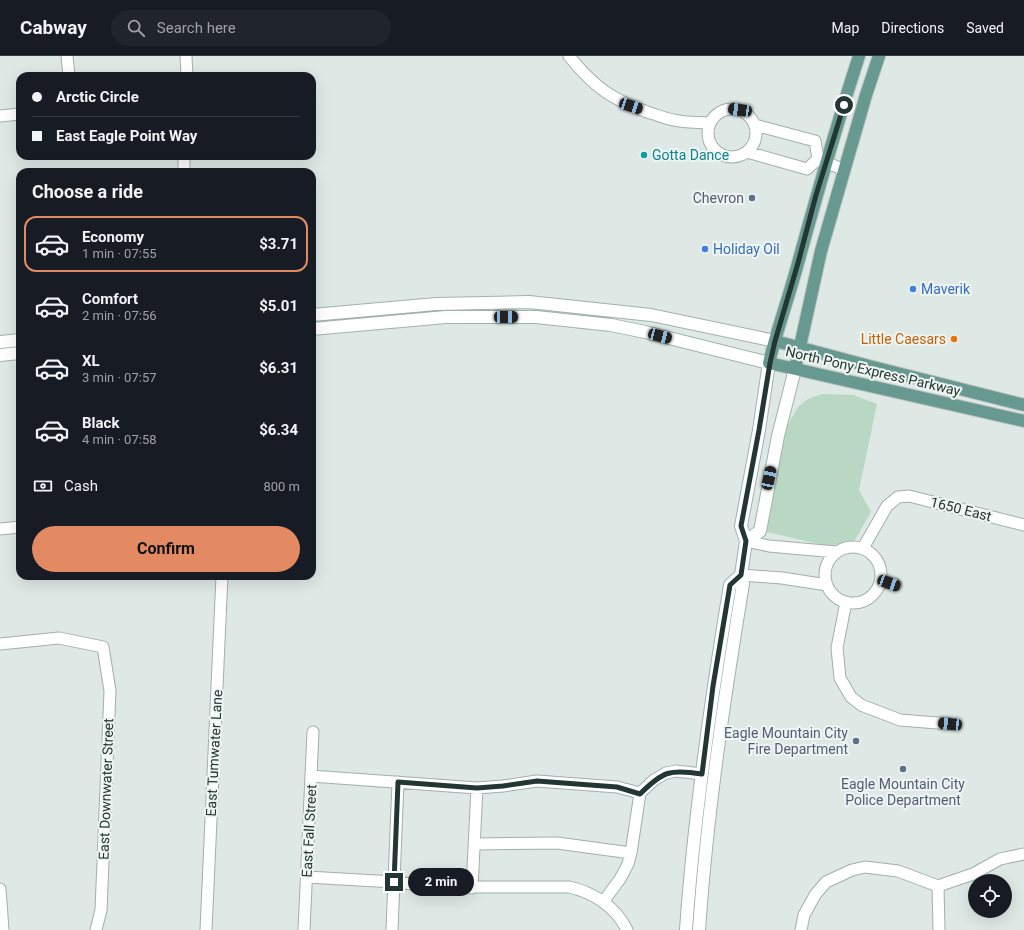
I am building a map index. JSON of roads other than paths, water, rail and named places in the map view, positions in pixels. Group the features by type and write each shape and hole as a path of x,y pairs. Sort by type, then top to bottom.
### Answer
{"main road":[{"path":"770,363 816,195 823,161 859,56"},
{"path":"795,369 816,272 844,170 879,56"},
{"name":"North Pony Express Parkway","path":"775,341 1024,405"},
{"name":"North Pony Express Parkway","path":"770,363 1024,421"}],"street":[{"path":"67,56 69,72"},
{"path":"186,56 188,72"},
{"path":"569,56 581,72 597,87 614,98 631,106 674,120 710,123"},
{"path":"731,109 740,110 747,114 755,125 755,141 747,152 734,157 723,155 716,150 710,140 708,132 710,123 717,114 731,109"},
{"path":"0,116 16,114"},
{"path":"755,125 815,141 823,161 844,170"},
{"path":"747,152 807,169 823,161"},
{"name":"North Pony Express Parkway","path":"316,315 436,304 529,302 651,315 775,341"},
{"name":"North Pony Express Parkway","path":"316,329 446,317 536,317 611,325 632,329 770,363"},
{"path":"0,342 16,340"},
{"path":"0,355 16,353"},
{"path":"699,930 708,829 726,686 743,584 741,575 746,541 741,526 770,363"},
{"path":"746,541 760,531 778,436 795,369"},
{"name":"1650 East","path":"863,548 887,506 898,497 909,496 1024,525"},
{"path":"0,529 16,527"},
{"path":"746,541 769,546 836,552 849,547 863,548 869,551 878,561 882,574 881,580 875,592 864,601 855,603 846,602 832,593 827,586 825,576 826,567 836,552"},
{"path":"686,930 692,852 713,686 730,585 741,575 782,578 827,586"},
{"name":"East Tumwater Lane","path":"206,930 222,580"},
{"path":"881,580 896,586"},
{"path":"846,602 837,648 840,678 851,697 860,706 900,720 950,724"},
{"name":"East Downwater Street","path":"0,644 60,638 103,647 110,691 101,910 96,930"},
{"name":"East Fall Street","path":"304,930 313,732"},
{"path":"599,899 620,879 628,864 640,794 654,780 666,773 676,771 702,774"},
{"path":"311,776 477,788 537,781 617,787 640,794"},
{"path":"392,930 398,782"},
{"path":"472,888 477,788"},
{"path":"475,844 557,843 631,853"},
{"path":"801,930 804,915 815,895 826,882 852,870 865,867 898,871 938,886 973,874 1000,859 1024,854"},
{"path":"307,877 394,882 443,887 569,887 585,892 599,899 615,912 627,930"},
{"path":"938,886 939,930"},
{"path":"0,889 3,930"}],"place":[{"name":"Gotta Dance","path":"644,155"},
{"name":"Chevron","path":"752,198"},
{"name":"Holiday Oil","path":"705,249"},
{"name":"Maverik","path":"913,289"},
{"name":"Little Caesars","path":"954,339"},
{"name":"Eagle Mountain City Fire Department","path":"856,741"},
{"name":"Eagle Mountain City Police Department","path":"903,769"}]}
